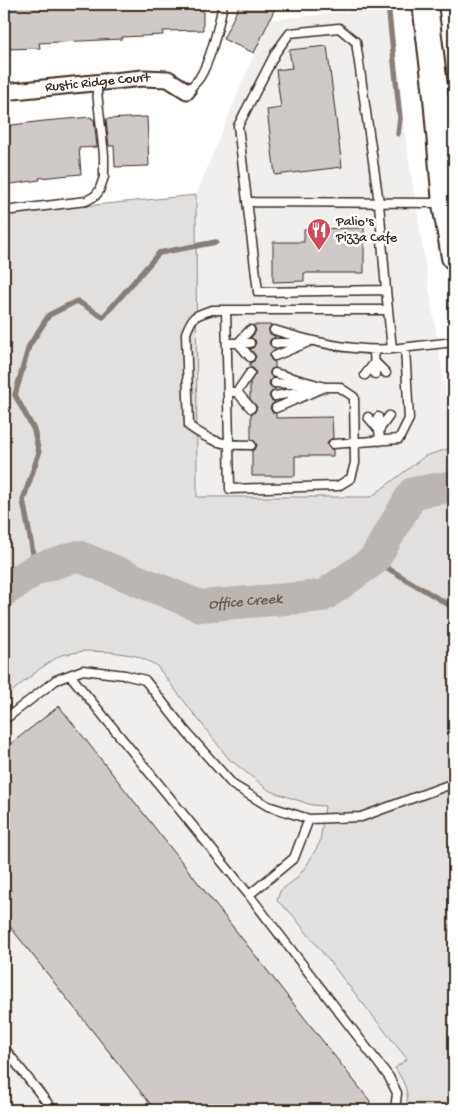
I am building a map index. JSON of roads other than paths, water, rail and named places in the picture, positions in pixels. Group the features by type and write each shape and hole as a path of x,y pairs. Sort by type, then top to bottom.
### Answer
{"main road":[{"path":"425,4 450,203 454,256"}],"street":[{"name":"Rustic Ridge Court","path":"4,92 144,78 168,79 187,91"}],"lane":[{"path":"187,91 200,78 208,61 223,4"},
{"path":"386,290 258,292 238,126 276,52 290,33 339,28 356,42 379,203 392,349"},
{"path":"4,211 86,201 99,191 104,177 104,155 96,83"},
{"path":"247,202 450,203"},
{"path":"252,445 229,445 202,436 189,426 186,333 192,319 198,314 212,310 388,310"},
{"path":"226,310 230,489 338,486 351,478 355,463 354,397 339,387 275,383"},
{"path":"238,343 250,330"},
{"path":"274,330 311,341 374,350 454,342"},
{"path":"275,344 311,341"},
{"path":"275,356 311,341"},
{"path":"227,343 250,343"},
{"path":"238,343 250,357"},
{"path":"333,444 399,439 409,419 405,348"},
{"path":"374,350 375,374"},
{"path":"375,362 386,374"},
{"path":"365,375 375,362"},
{"path":"237,392 250,373"},
{"path":"275,373 325,387"},
{"path":"237,392 250,383"},
{"path":"275,396 325,387"},
{"path":"276,408 325,387"},
{"path":"228,392 237,392 250,396"},
{"path":"237,392 250,408"},
{"path":"379,430 389,416"},
{"path":"378,417 380,441"},
{"path":"368,418 379,430"},
{"path":"4,720 56,680 83,670 126,675 145,680 187,733 233,785 268,806 309,819 361,817 454,783"},
{"path":"70,675 249,894 389,1077 396,1093 395,1110"},
{"path":"249,894 294,858 309,819"},
{"path":"4,1048 53,1110"}],"waterway":[{"path":"388,4 400,118 398,134"},
{"path":"36,569 23,500 39,453 34,430 15,395 29,346 49,315 77,301 103,317 159,253 216,242"},
{"name":"Office Creek","path":"4,591 36,569 78,556 200,606 323,596 374,560 413,493 454,486"},
{"path":"374,560 454,608"}],"place":[{"name":"Palio's Pizza Cafe","path":"319,251"}]}
